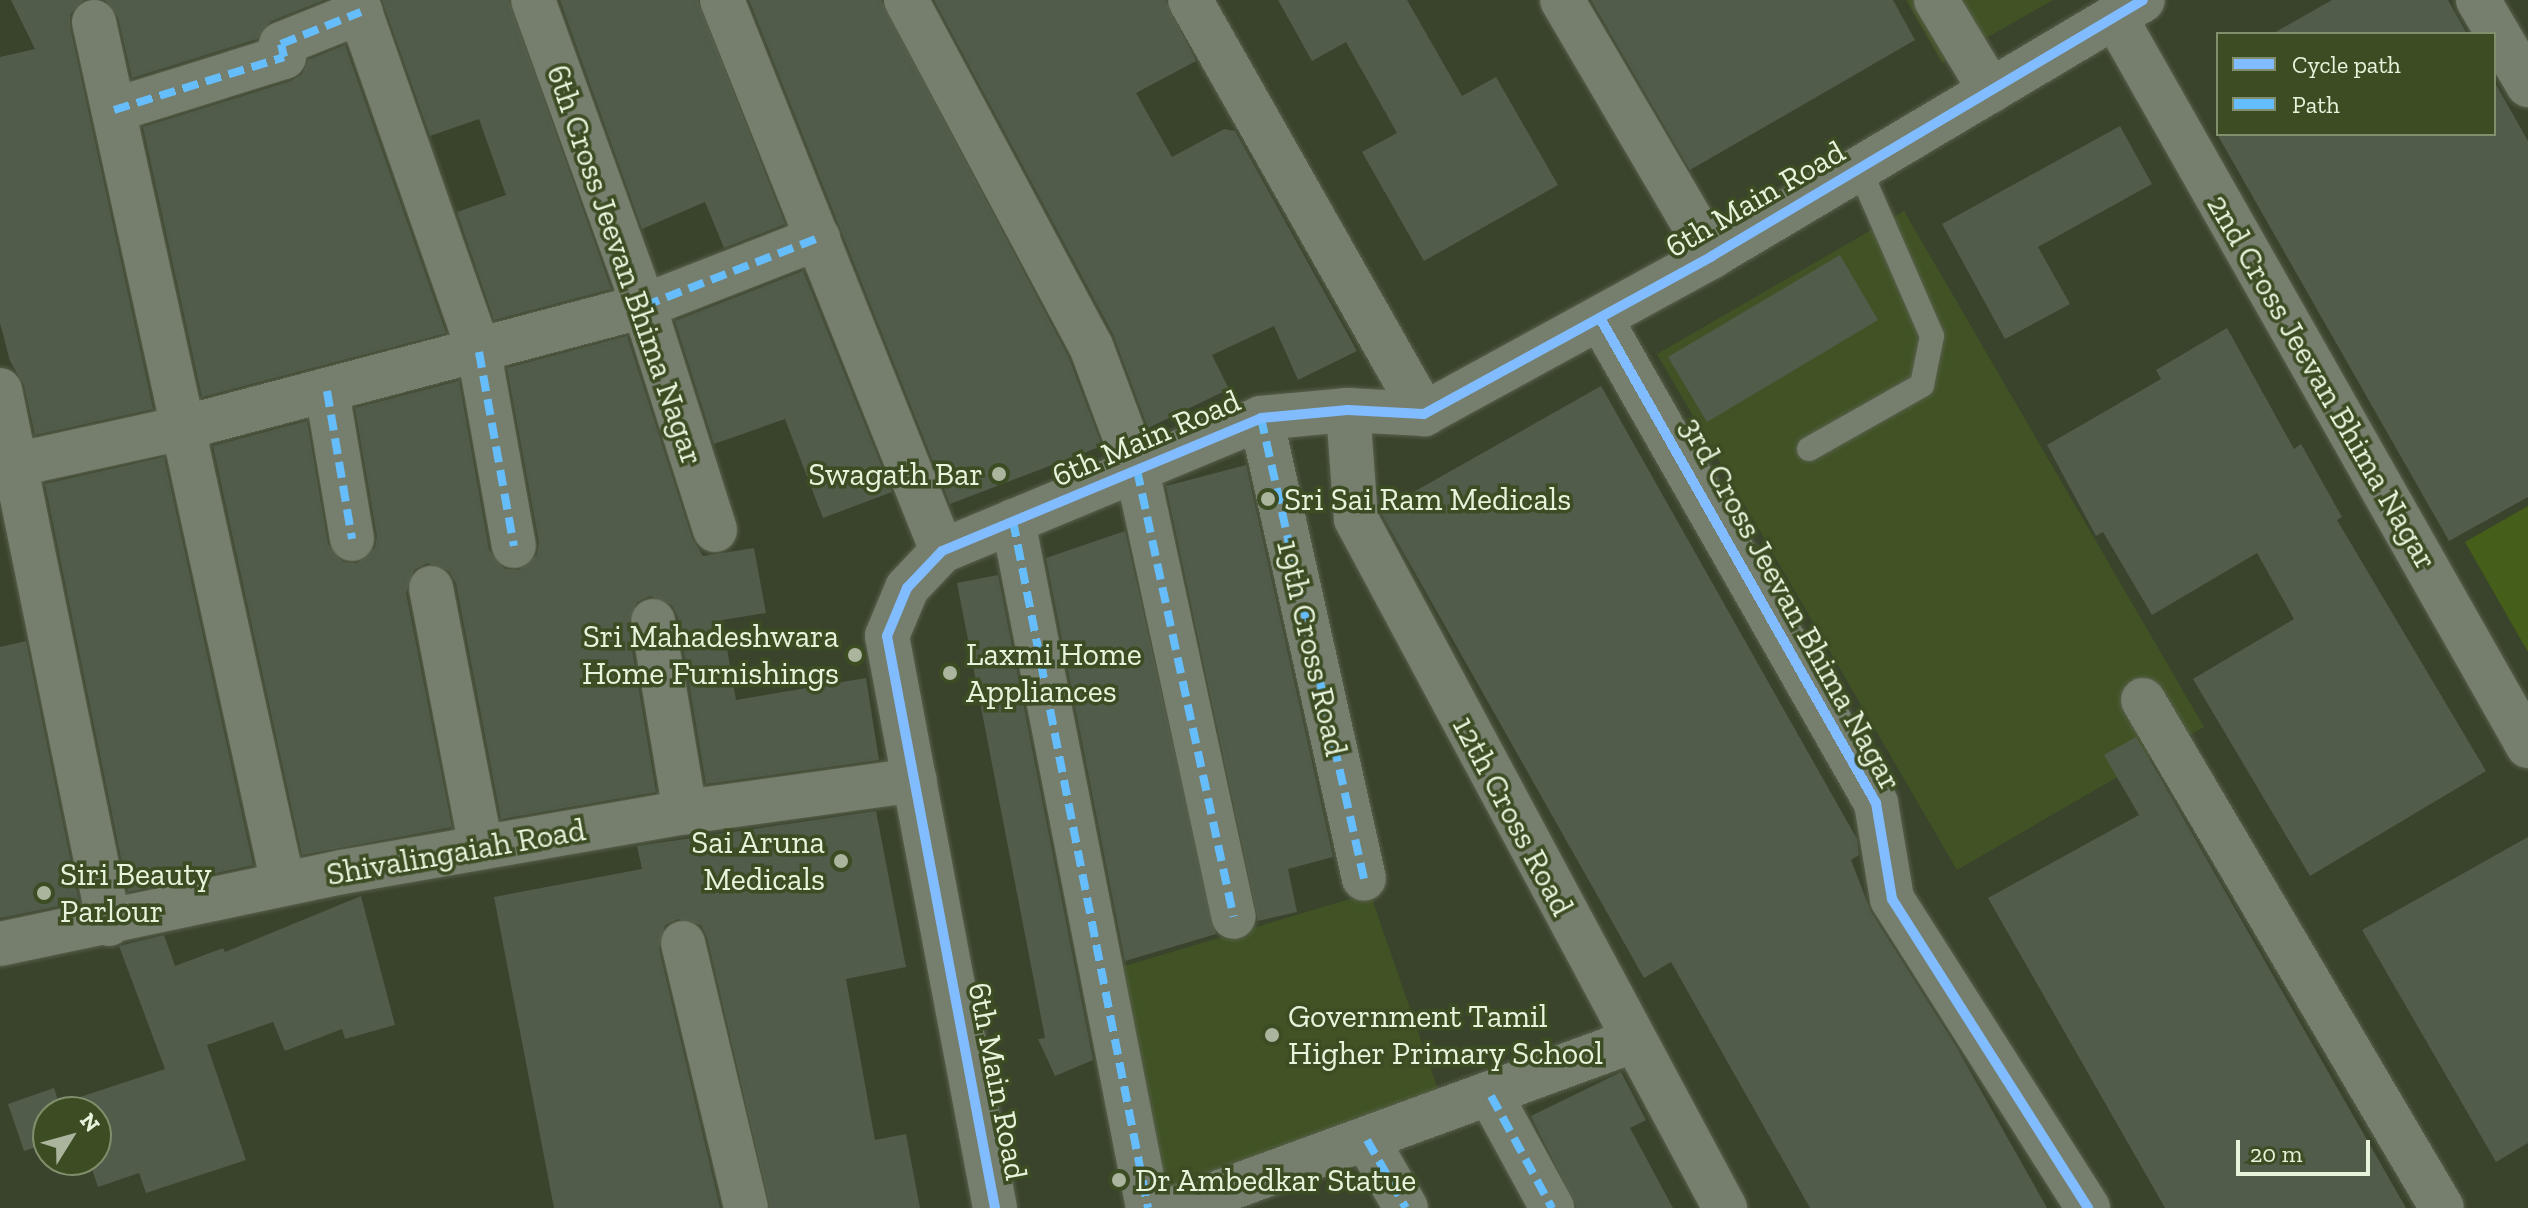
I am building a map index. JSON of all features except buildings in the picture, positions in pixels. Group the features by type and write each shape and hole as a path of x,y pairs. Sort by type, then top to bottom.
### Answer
{"street":[{"name":"6th Cross Jeevan Bhima Nagar","path":"533,0 644,306 715,530"},
{"path":"722,0 942,551"},
{"path":"906,0 1091,346 1137,470 1234,917"},
{"path":"1190,0 1424,414"},
{"path":"1562,0 1712,256"},
{"path":"1936,0 1991,91"},
{"path":"2478,0 2528,85"},
{"path":"114,110 284,57 281,44 359,6 479,352 514,546"},
{"name":"6th Main Road","path":"995,1208 887,636 907,588 942,551 1261,418 1348,410 1424,414 1712,256 2129,8"},
{"name":"2nd Cross Jeevan Bhima Nagar","path":"2129,8 2528,746"},
{"path":"94,22 186,427 283,884"},
{"path":"8,465 186,427 644,306 818,238"},
{"name":"3rd Cross Jeevan Bhima Nagar","path":"1600,318 1876,803 1892,899 2088,1208"},
{"path":"0,390 8,465 109,924"},
{"path":"327,391 352,539"},
{"name":"12th Cross Road","path":"1348,410 1356,519 1725,1208"},
{"name":"19th Cross Road","path":"1261,418 1364,879"},
{"path":"1013,521 1148,1208"},
{"path":"431,588 481,847"},
{"path":"653,621 685,812"},
{"path":"2143,700 2442,1208"},
{"name":"Shivalingaiah Road","path":"0,944 109,924 283,884 481,847 685,812 915,780"},
{"path":"683,943 746,1208"},
{"path":"1176,1208 1491,1096 1633,1041"},
{"path":"1491,1096 1552,1208"},
{"path":"1367,1140 1406,1208"}],"lane":[{"path":"1809,449 1922,385 1932,336 1859,168"}],"shaded area":[{"path":"1906,0 2053,0 1942,63"},
{"path":"1904,211 2204,727 1957,870 1657,354"},
{"path":"2528,506 2528,652 2465,542"},
{"name":"Government Tamil Higher Primary School","path":"1370,893 1442,1101 1162,1204 1111,970"}],"marked path":[{"path":"114,110 284,57 281,44 361,12"},
{"path":"644,306 818,238"},
{"path":"479,352 514,546"},
{"path":"327,391 352,539"},
{"path":"1261,418 1364,879"},
{"path":"1137,470 1234,917"},
{"path":"1013,521 1148,1208"},
{"path":"1491,1096 1552,1208"},
{"path":"1367,1140 1406,1208"}],"cycle path":[{"path":"995,1208 887,636 907,588 942,551 1261,418 1348,410 1424,414 1712,256 2143,0"},
{"path":"1600,318 1876,803 1892,899 2088,1208"}],"place":[{"name":"Swagath Bar","path":"999,474"},
{"name":"Sri Sai Ram Medicals","path":"1268,499"},
{"name":"Sri Mahadeshwara Home Furnishings","path":"855,655"},
{"name":"Laxmi Home Appliances","path":"950,673"},
{"name":"Sai Aruna Medicals","path":"841,861"},
{"name":"Siri Beauty Parlour","path":"44,893"},
{"name":"Government Tamil Higher Primary School","path":"1272,1035"},
{"name":"Dr Ambedkar Statue","path":"1119,1180"}]}
